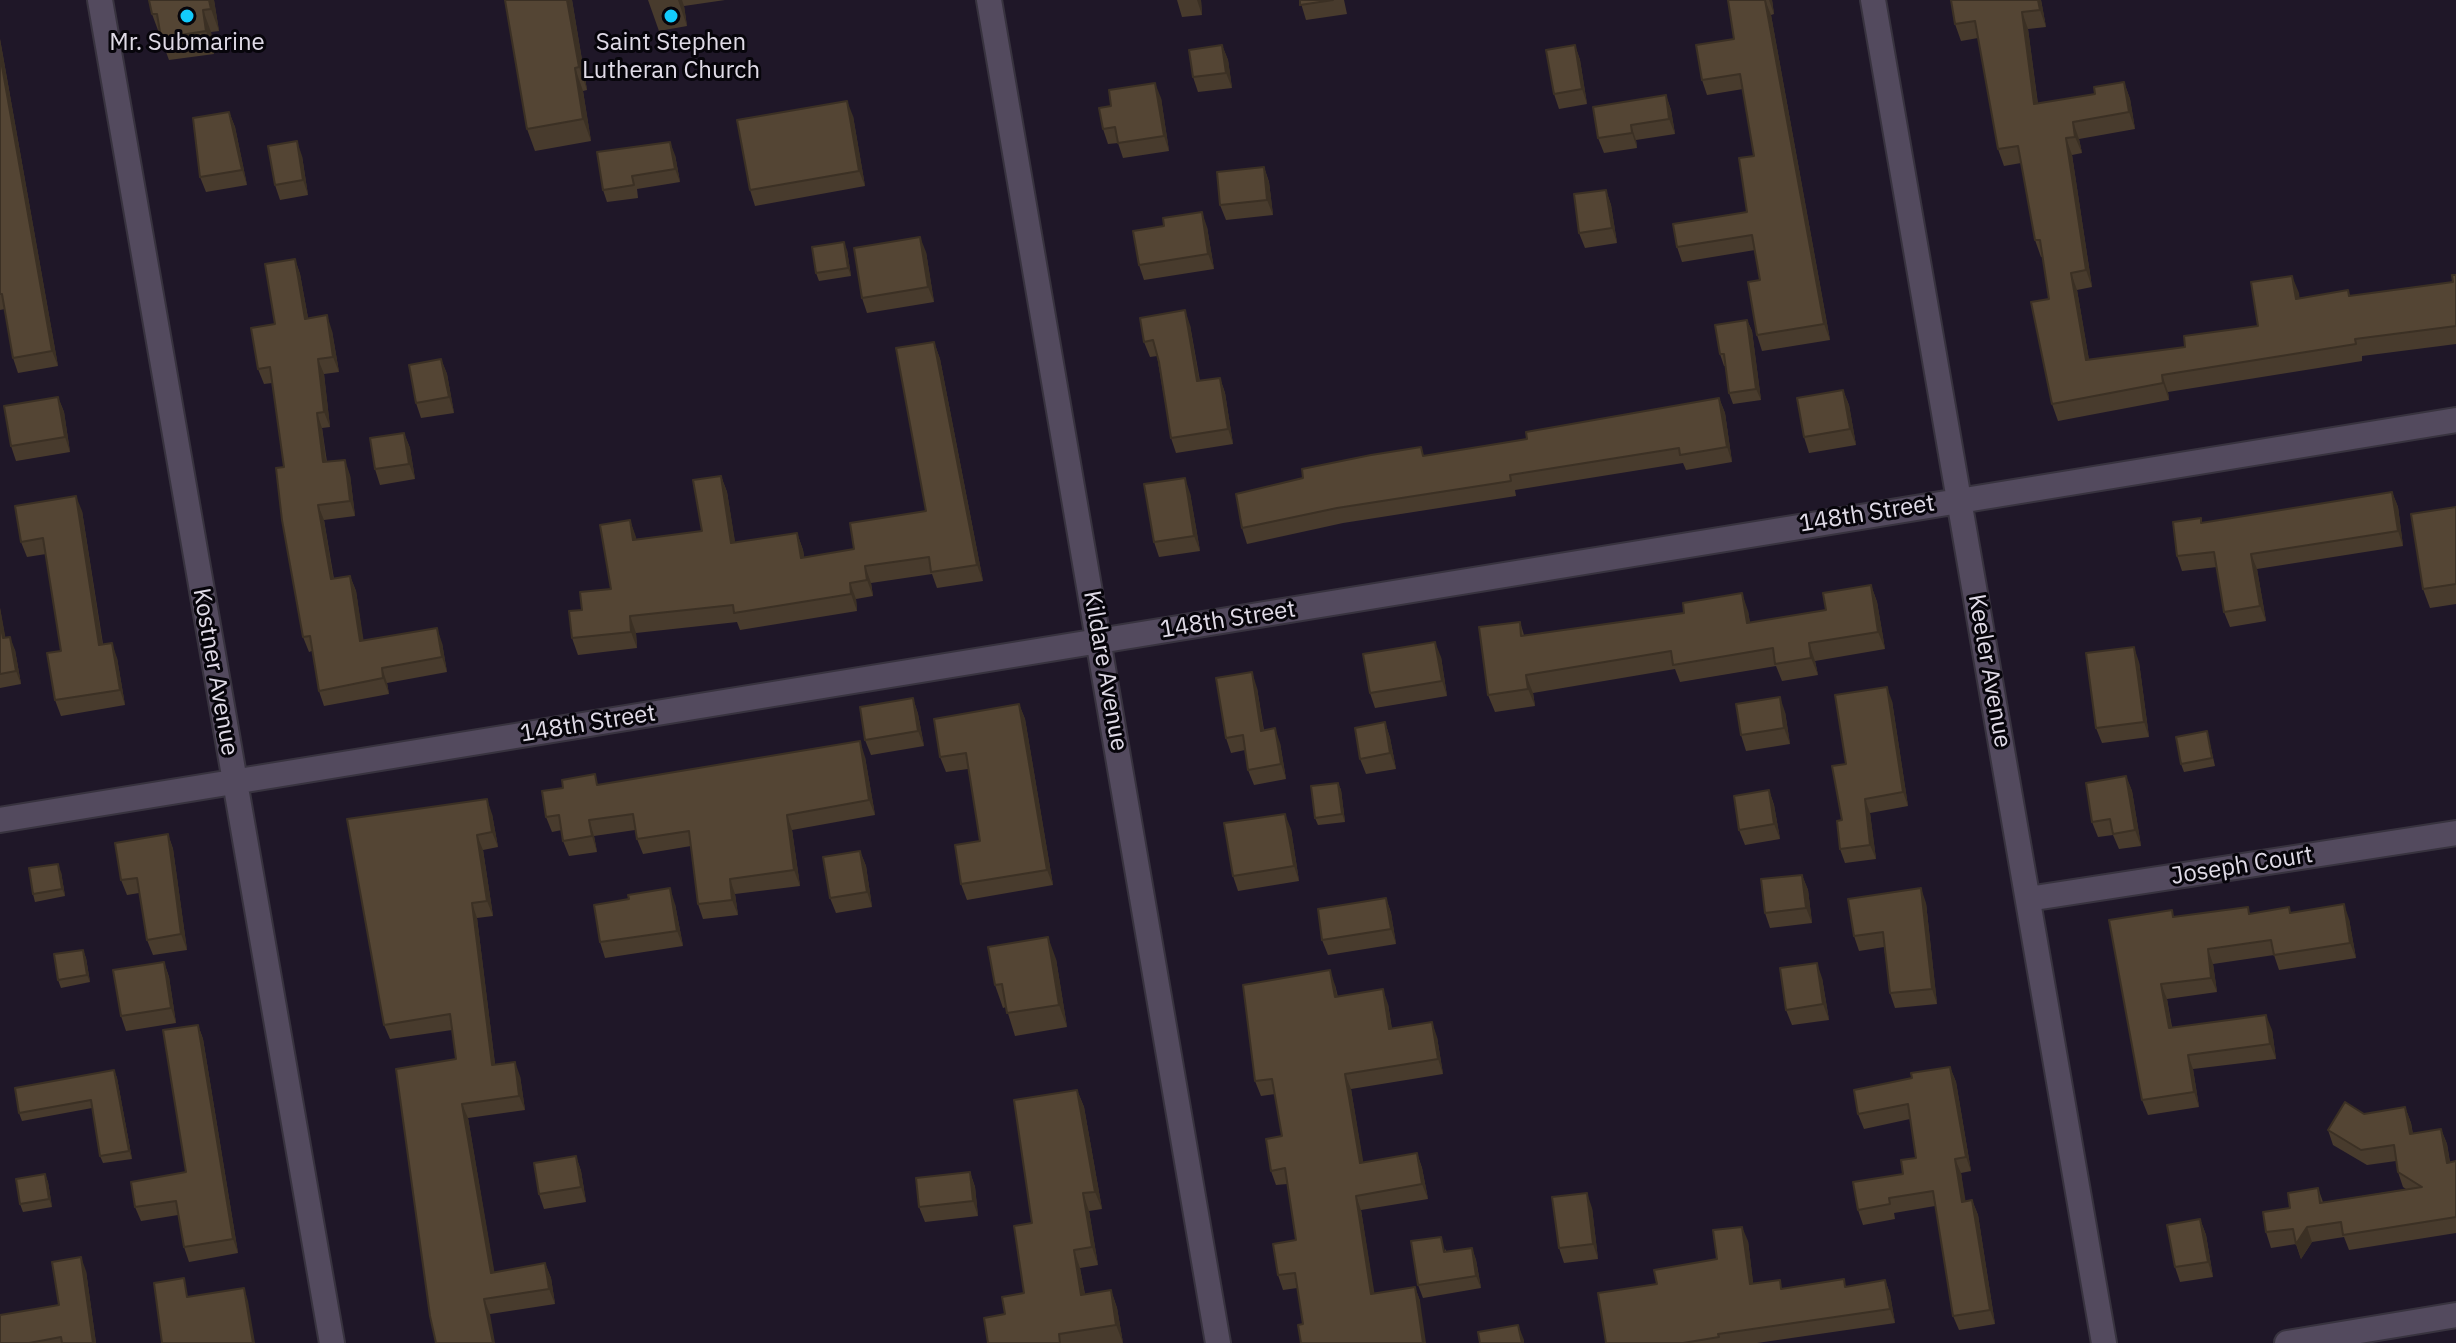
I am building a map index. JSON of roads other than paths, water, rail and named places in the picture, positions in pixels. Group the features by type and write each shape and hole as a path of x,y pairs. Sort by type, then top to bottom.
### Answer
{"street":[{"name":"Kostner Avenue","path":"100,0 332,1343"},
{"name":"Kildare Avenue","path":"989,0 1218,1343"},
{"name":"Keeler Avenue","path":"1873,0 2104,1343"},
{"name":"148th Street","path":"0,820 1100,642 1959,498 2456,420"},
{"name":"Joseph Court","path":"2028,899 2456,833"},
{"path":"2287,1343 2456,1315"}],"place":[{"name":"Mr. Submarine","path":"187,16"},
{"name":"Saint Stephen Lutheran Church","path":"671,16"}]}
